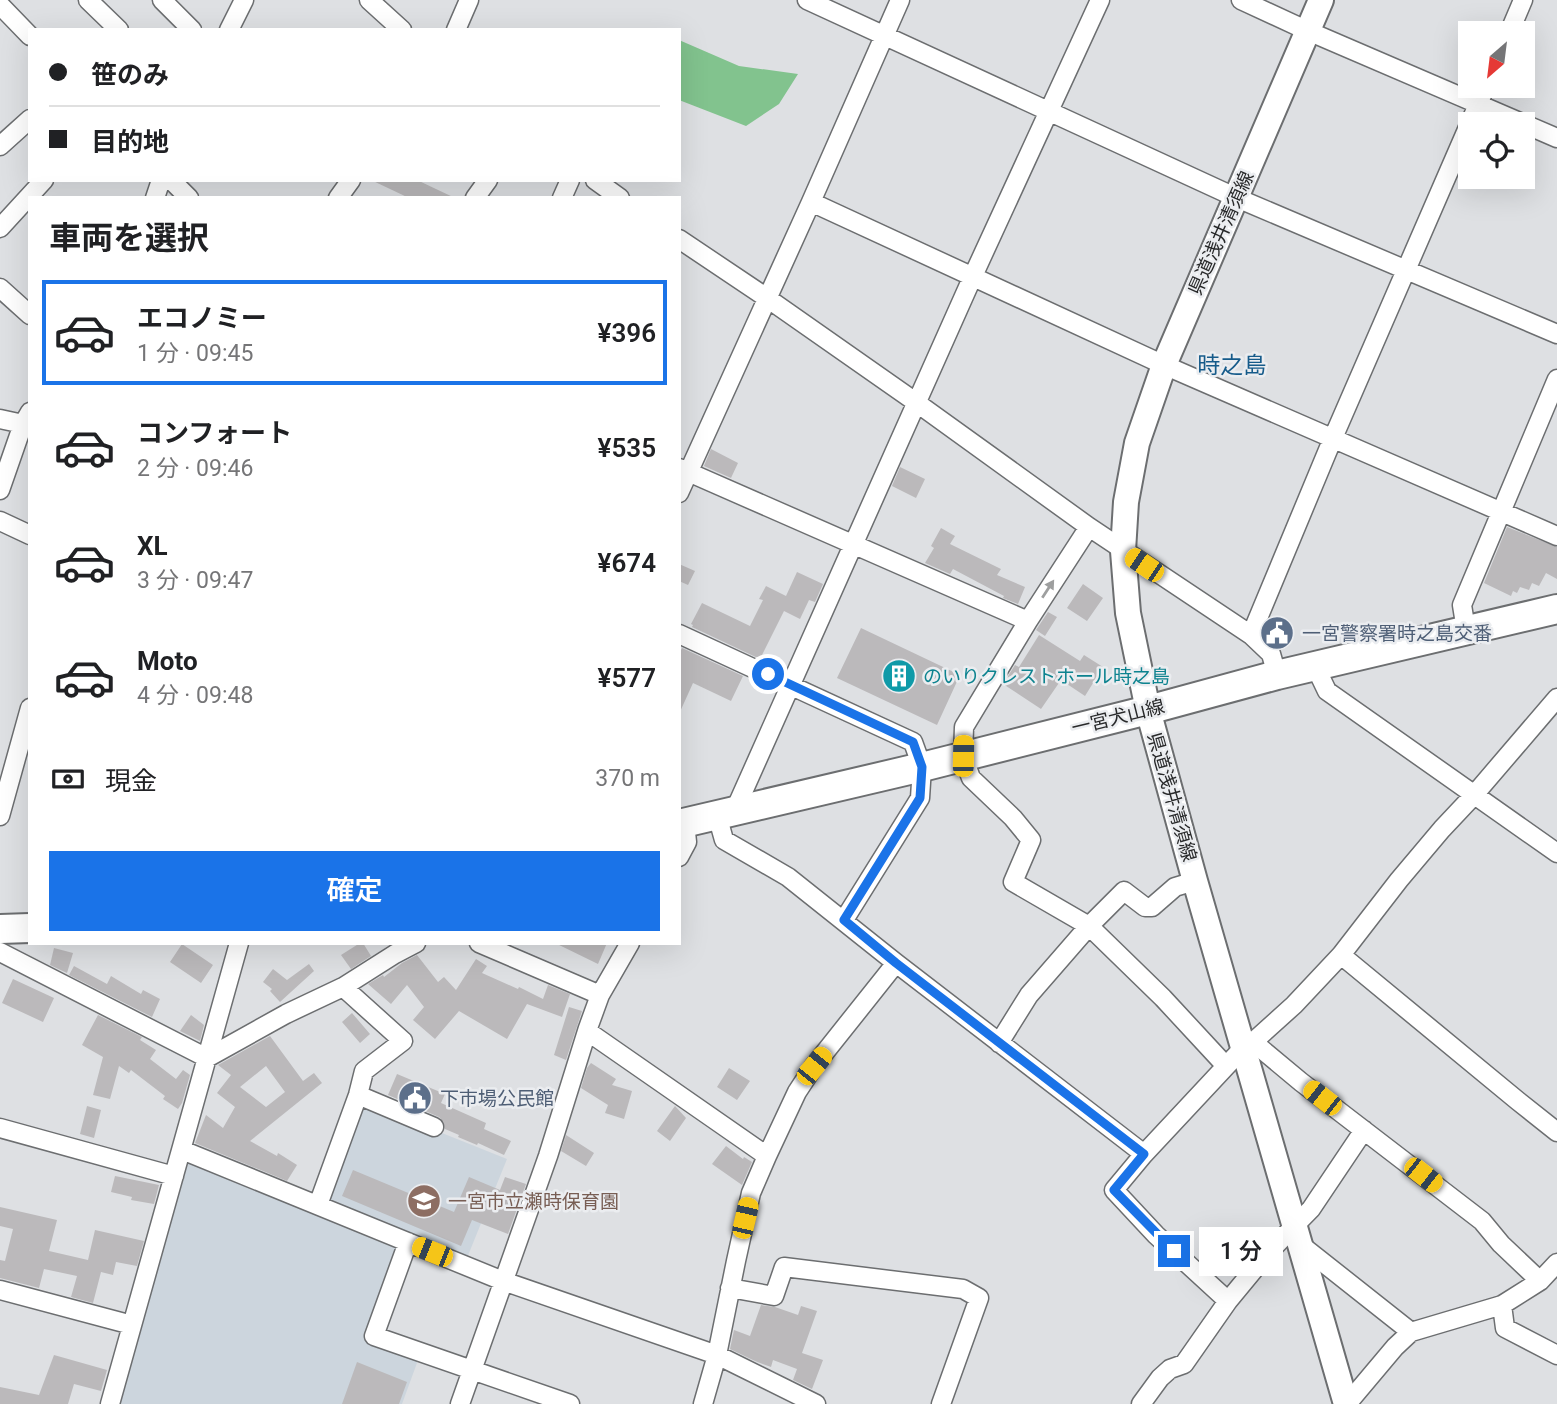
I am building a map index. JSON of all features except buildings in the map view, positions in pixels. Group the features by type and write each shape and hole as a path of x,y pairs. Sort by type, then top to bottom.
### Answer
{"main road":[{"name":"県道浅井清須線","path":"1321,0 1164,365 1137,443 1126,502 1123,551 1128,613 1148,710 1195,881 1249,1045 1298,1236 1347,1404"},
{"name":"一宮犬山線","path":"682,824 922,767 1148,710 1277,674 1557,608"},
{"path":"0,929 28,928"}],"street":[{"path":"88,0 117,28"},
{"path":"162,0 190,28"},
{"path":"230,28 244,0"},
{"path":"369,0 400,28"},
{"path":"457,28 469,0"},
{"path":"807,0 1237,198 1557,334"},
{"path":"900,0 767,298 684,470 1028,621"},
{"path":"1100,0 790,684 726,814 724,840 788,877 1144,1154"},
{"path":"1241,0 1557,138"},
{"path":"1514,21 1523,0"},
{"path":"0,5 28,34"},
{"path":"1251,635 1481,98"},
{"path":"0,146 28,121"},
{"path":"29,196 42,182"},
{"path":"174,182 187,196"},
{"path":"598,182 617,196"},
{"path":"0,228 28,197"},
{"path":"811,202 1164,365 1557,536"},
{"path":"681,240 917,403 1088,527 1251,635 1271,654 1277,674"},
{"path":"0,288 28,313"},
{"path":"1466,630 1462,606 1557,379"},
{"path":"0,419 26,418 0,490"},
{"path":"0,521 28,533"},
{"path":"1088,527 964,727 963,756 971,778 1013,818 1031,840 1013,882 1089,926 1163,998 1227,1066"},
{"path":"681,635 913,742 922,767 920,798 844,920"},
{"path":"1315,666 1327,691 1557,853"},
{"path":"1228,1301 1156,1234 1114,1190 1227,1066 1294,1005 1341,955 1441,829 1474,795 1557,698"},
{"path":"0,816 28,715"},
{"path":"681,853 687,842 682,824"},
{"path":"999,1042 1029,995 1089,926 1124,891 1145,907 1152,907 1175,887 1195,881"},
{"path":"110,1404 238,945"},
{"path":"484,945 600,995"},
{"path":"460,1404 548,1156 600,995 629,945"},
{"path":"207,1058 286,1014 343,987 392,949"},
{"path":"0,952 207,1058"},
{"path":"1341,955 1557,1132"},
{"path":"703,1404 717,1355 751,1193 767,1156 797,1092 814,1066 896,963"},
{"path":"318,1205 358,1095 364,1071 403,1041 343,987"},
{"path":"587,1031 767,1156"},
{"path":"1249,1045 1482,1221 1501,1244 1540,1281"},
{"path":"358,1095 434,1127"},
{"path":"0,1128 174,1176"},
{"path":"1141,1404 1170,1368 1184,1364 1228,1301 1266,1255 1298,1236 1311,1209 1364,1130"},
{"path":"182,1150 503,1281 717,1355 816,1404"},
{"path":"1298,1236 1411,1332"},
{"path":"408,1242 374,1336 570,1404"},
{"path":"1347,1404 1411,1332 1502,1305 1540,1281 1557,1262"},
{"path":"730,1288 774,1296 785,1267 963,1289 979,1298 942,1404"},
{"path":"0,1290 132,1325"},
{"path":"1502,1305 1505,1328 1557,1355"}],"shaded area":[{"path":"367,1103 507,1159 467,1258 328,1203 358,1105"},
{"path":"194,1161 408,1242 374,1336 421,1352 402,1404 116,1404 186,1164"}],"green space":[{"path":"681,41 739,66 798,74 779,104 746,126 681,101"}],"place":[{"name":"一宮警察署時之島交番","path":"1277,633"},
{"name":"のいりクレストホール時之島","path":"899,676"},
{"name":"下市場公民館","path":"415,1098"},
{"name":"一宮市立瀬時保育園","path":"424,1201"}],"district":[{"name":"時之島","path":"1232,365"}],"route":[{"path":"768,674 913,742 922,767 920,798 844,920 1144,1154 1114,1190 1174,1251"}]}
